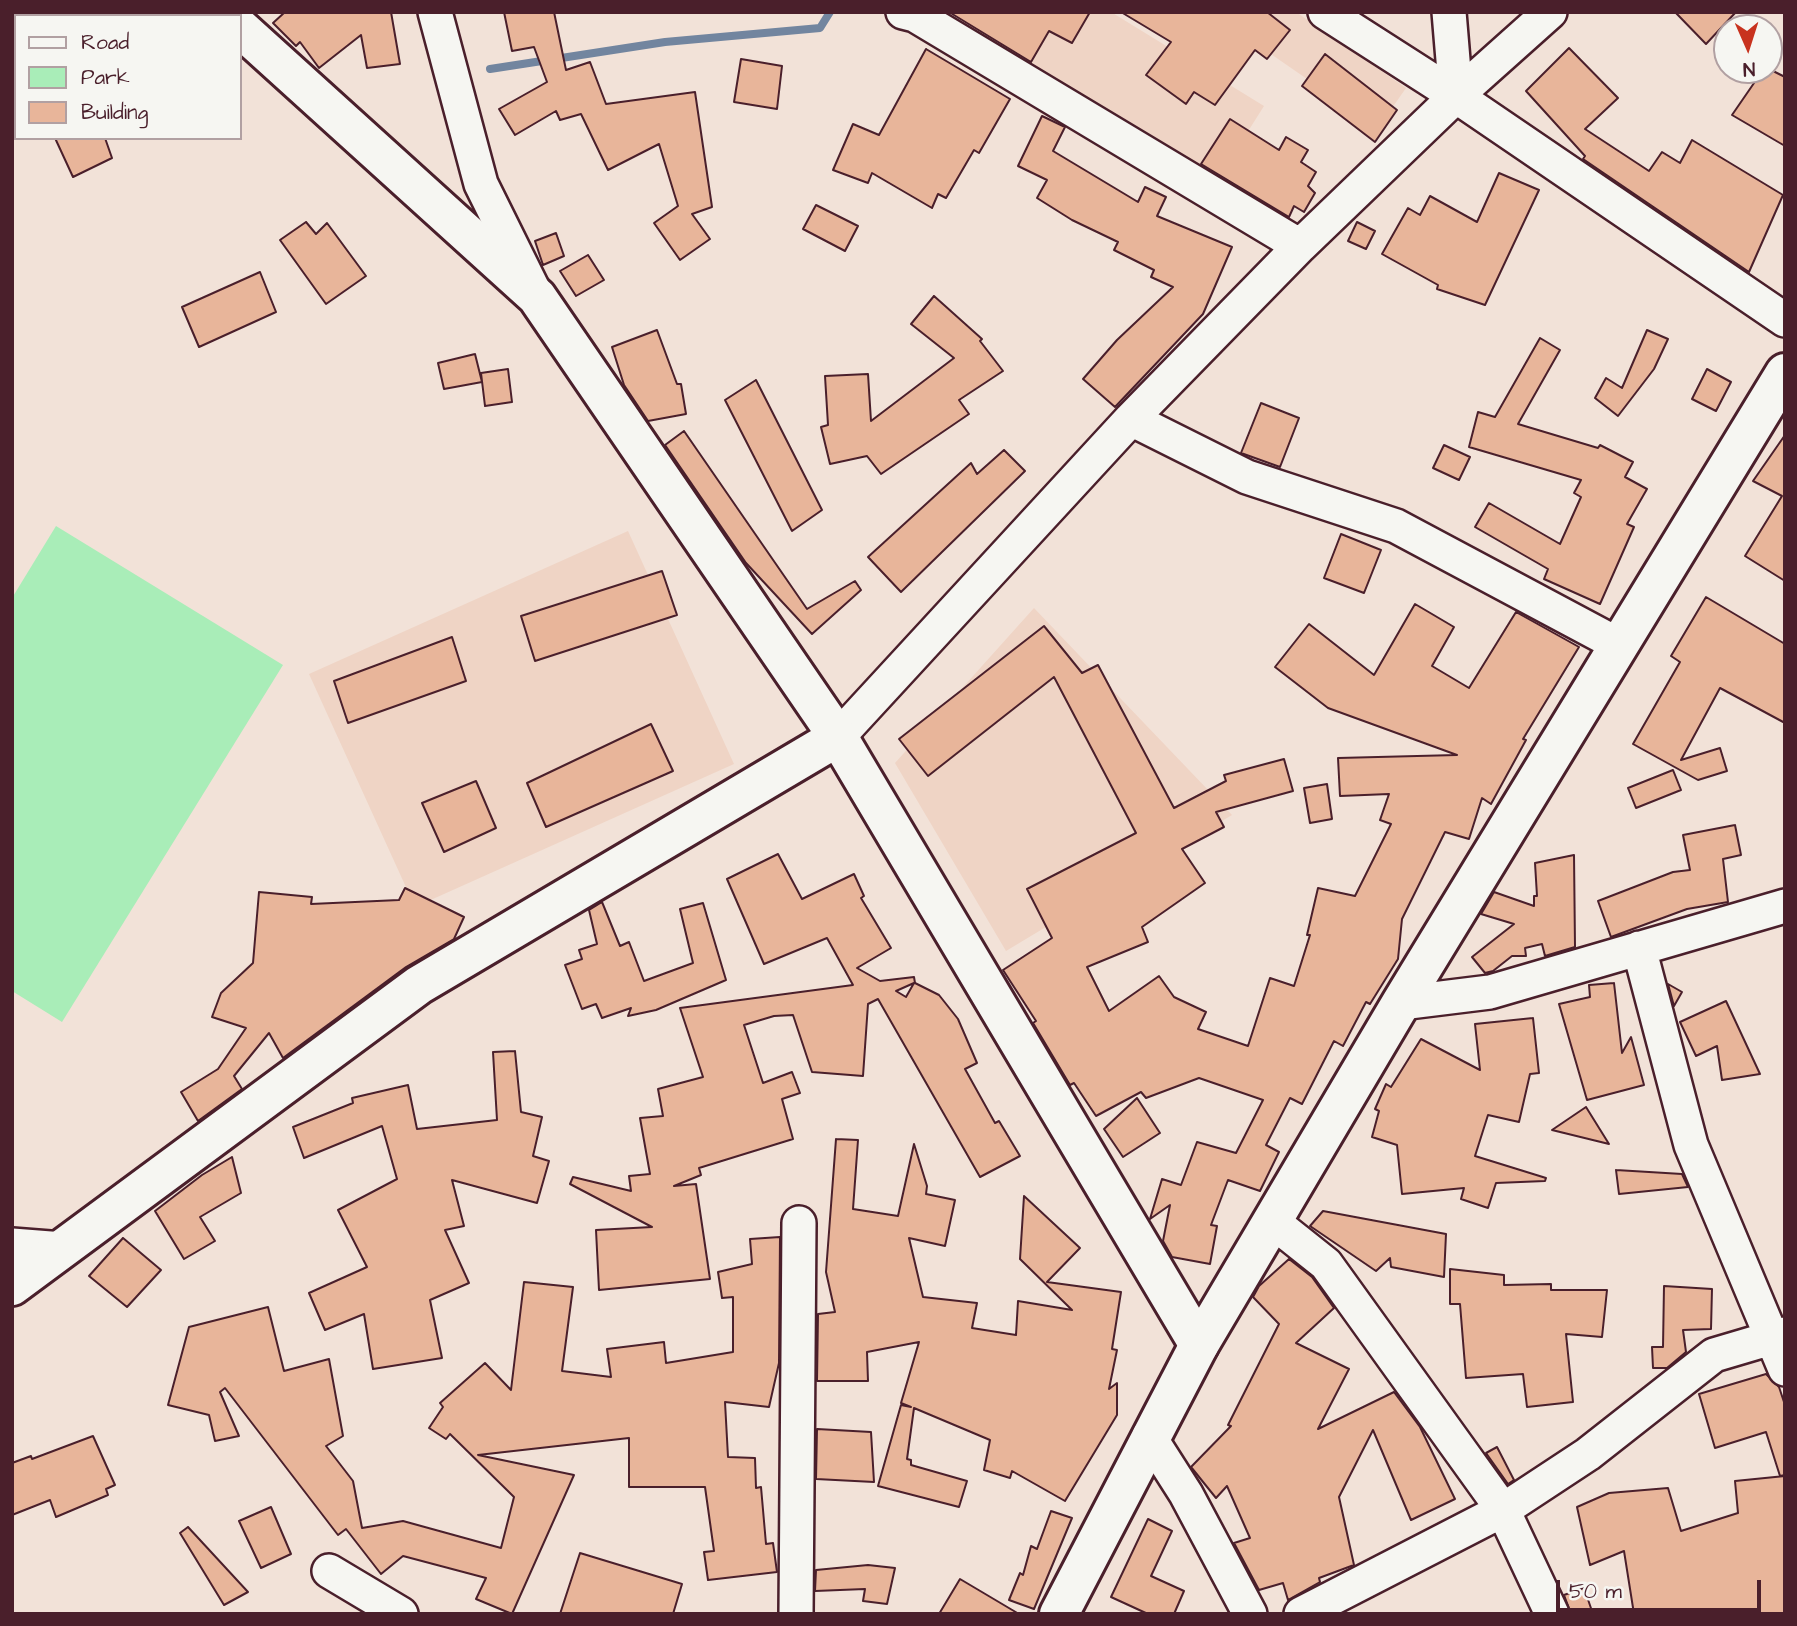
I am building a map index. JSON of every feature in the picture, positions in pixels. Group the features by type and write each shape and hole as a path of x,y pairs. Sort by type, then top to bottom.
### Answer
{"street":[{"path":"435,12 481,184 537,298 838,737 1199,1345"},
{"path":"903,12 915,15 1300,246"},
{"path":"1325,12 1456,96 1785,320"},
{"path":"1449,12 1456,96"},
{"path":"12,1286 419,985 838,737 1131,419 1300,246 1456,96 1550,12"},
{"path":"242,29 537,298"},
{"path":"1059,1614 1149,1436 1199,1345 1401,1003 1785,373"},
{"path":"1131,419 1247,477 1396,526 1619,645"},
{"path":"1401,1003 1490,992 1785,906"},
{"path":"1639,948 1690,1145 1778,1336 1785,1370"},
{"path":"1272,1221 1326,1264 1503,1510 1552,1614"},
{"path":"796,1614 799,1223"},
{"path":"12,1245 62,1249"},
{"path":"1301,1614 1503,1510 1588,1454 1714,1355 1778,1336"},
{"path":"1149,1436 1186,1493 1250,1614"},
{"path":"329,1572 401,1614"}],"shaded area":[{"path":"967,12 1111,12 1264,106 1216,182 960,24"},
{"path":"1210,12 1296,12 1406,88 1378,128"},
{"path":"628,531 734,764 415,907 309,674"},
{"path":"1034,608 1232,815 1006,951 895,763"}],"green space":[{"path":"56,526 283,665 62,1022 12,991 12,598"}],"building":[{"path":"285,12 391,12 400,64 367,68 361,35 319,68 300,42 296,46 273,23"},
{"path":"504,12 554,12 566,70 590,62 606,104 695,92 712,207 692,214 710,239 680,260 654,223 678,206 659,144 608,170 581,114 560,120 556,111 515,135 499,109 547,82 534,47 512,51"},
{"path":"949,12 1090,12 1072,43 1049,31 1031,62"},
{"path":"1121,12 1267,12 1290,30 1267,59 1255,50 1215,105 1194,92 1186,104 1146,75 1171,42"},
{"path":"1675,12 1736,12 1713,14 1713,37 1706,44"},
{"path":"1569,48 1618,98 1585,129 1649,171 1662,152 1680,163 1692,140 1783,195 1749,272 1583,159 1585,156 1526,91"},
{"path":"926,49 1010,99 979,153 974,150 946,198 938,194 932,208 872,173 868,183 833,170 853,124 879,135"},
{"path":"1325,54 1397,110 1375,142 1302,86"},
{"path":"741,59 782,66 777,109 734,102"},
{"path":"1783,76 1785,77 1785,146 1732,115 1753,84 1783,84"},
{"path":"1042,116 1065,127 1053,151 1138,202 1145,187 1166,197 1157,216 1232,247 1203,314 1115,407 1083,379 1117,340 1173,287 1151,277 1154,270 1114,250 1118,242 1072,220 1037,198 1047,180 1018,166"},
{"path":"1230,119 1279,150 1286,137 1308,150 1301,162 1316,172 1308,186 1315,193 1304,212 1294,206 1289,217 1201,164"},
{"path":"56,140 106,140 112,158 73,177"},
{"path":"1499,173 1539,190 1485,305 1437,289 1438,285 1382,254 1408,208 1420,215 1430,196 1477,222"},
{"path":"816,205 858,226 845,251 803,229"},
{"path":"306,222 316,234 327,223 366,276 326,304 280,240"},
{"path":"1357,222 1375,231 1366,249 1348,241"},
{"path":"556,233 564,256 543,265 535,241"},
{"path":"588,255 604,280 576,296 560,271"},
{"path":"260,272 276,312 199,347 182,307"},
{"path":"934,296 982,339 980,341 1003,371 959,400 969,414 881,474 867,456 830,464 821,427 828,425 825,376 868,374 871,421 954,358 911,324"},
{"path":"657,330 677,384 681,384 686,414 648,421 624,385 612,347"},
{"path":"1647,330 1668,339 1654,369 1618,416 1595,398 1606,378 1622,388"},
{"path":"1540,338 1560,350 1518,424 1598,448 1600,445 1633,462 1625,477 1647,489 1627,524 1634,527 1600,604 1544,579 1548,569 1475,527 1489,503 1560,544 1581,497 1574,493 1581,480 1469,447 1478,412 1495,417"},
{"path":"475,354 482,382 444,389 438,363"},
{"path":"508,369 512,402 485,406 481,373"},
{"path":"1707,369 1731,382 1716,411 1692,399"},
{"path":"756,380 822,510 792,531 725,400"},
{"path":"1261,403 1299,418 1280,467 1241,453"},
{"path":"684,431 807,609 855,581 861,590 812,634 746,563 665,445"},
{"path":"1785,435 1785,581 1745,556 1782,496 1753,481"},
{"path":"1444,445 1470,457 1459,480 1433,468"},
{"path":"1004,450 1025,471 901,592 868,557 971,463 977,474"},
{"path":"1341,534 1381,550 1364,593 1324,578"},
{"path":"662,571 677,615 535,661 521,616"},
{"path":"1706,597 1785,644 1785,723 1720,688 1681,760 1720,748 1727,771 1698,780 1633,744 1680,662 1671,656"},
{"path":"1415,604 1454,627 1432,666 1469,688 1516,612 1579,647 1523,739 1526,740 1491,804 1482,798 1469,839 1445,832 1402,919 1398,959 1370,1004 1366,1002 1343,1046 1334,1041 1302,1104 1290,1098 1266,1145 1279,1152 1260,1191 1228,1180 1211,1225 1217,1226 1210,1264 1172,1257 1163,1241 1170,1205 1150,1219 1162,1179 1181,1185 1197,1142 1236,1153 1263,1100 1199,1078 1146,1098 1141,1092 1096,1116 1074,1083 1070,1085 1033,1023 1036,1021 1003,970 1052,938 1027,889 1136,833 1054,677 928,776 899,739 1044,626 1082,673 1098,665 1174,808 1226,781 1224,775 1284,759 1293,791 1216,812 1224,827 1182,849 1205,883 1142,927 1148,942 1087,967 1109,1011 1159,976 1174,997 1206,1012 1198,1029 1248,1046 1270,978 1294,986 1310,935 1307,935 1318,888 1355,896 1391,824 1380,820 1389,794 1340,796 1338,758 1457,755 1328,708 1275,667 1309,624 1374,675"},
{"path":"452,637 466,681 348,723 334,681"},
{"path":"651,724 673,771 546,827 527,783"},
{"path":"1673,770 1681,790 1636,808 1628,788"},
{"path":"476,781 496,828 444,852 422,803"},
{"path":"1327,784 1332,819 1310,823 1304,788"},
{"path":"1735,825 1741,855 1723,859 1728,902 1687,909 1611,937 1598,901 1673,872 1690,870 1683,835"},
{"path":"778,854 802,899 854,874 864,896 861,898 891,948 857,968 880,981 914,977 915,983 939,995 958,1019 977,1063 965,1069 995,1123 999,1121 1020,1156 980,1177 878,999 868,1004 863,1076 812,1072 793,1015 774,1016 744,1025 763,1083 792,1072 800,1093 782,1099 793,1139 699,1168 701,1175 674,1186 696,1184 710,1279 599,1290 596,1230 652,1227 570,1184 573,1177 631,1191 629,1176 650,1174 640,1118 663,1116 658,1089 703,1077 680,1008 853,985 827,938 764,964 727,879","holes":["914,983 906,997 896,991"]},
{"path":"1574,855 1575,947 1545,956 1542,944 1525,948 1526,956 1512,956 1493,971 1485,973 1472,957 1514,924 1481,914 1494,892 1534,906 1534,896 1537,896 1535,863"},
{"path":"405,888 464,917 454,939 406,967 283,1058 269,1033 234,1076 242,1089 198,1121 181,1092 218,1069 246,1028 212,1017 221,993 253,963 259,892 312,897 311,904 399,900"},
{"path":"602,902 620,946 629,942 644,981 693,963 680,909 703,903 726,980 656,1010 628,1016 631,1008 602,1018 596,1004 582,1009 565,965 582,959 579,950 597,944 589,910"},
{"path":"1614,983 1622,1053 1631,1037 1644,1085 1587,1100 1559,1004 1590,997 1589,985"},
{"path":"1668,984 1682,992 1674,1006"},
{"path":"1726,1001 1760,1074 1722,1080 1717,1046 1696,1056 1680,1022"},
{"path":"1533,1018 1539,1073 1530,1074 1519,1122 1488,1115 1475,1156 1546,1178 1545,1181 1496,1183 1488,1208 1461,1199 1464,1188 1402,1194 1397,1145 1372,1137 1379,1111 1375,1109 1386,1084 1391,1087 1421,1039 1480,1070 1475,1024"},
{"path":"515,1051 521,1112 542,1117 533,1156 549,1161 537,1203 452,1180 464,1226 445,1230 469,1283 430,1300 442,1358 373,1369 364,1314 325,1330 309,1293 367,1267 338,1210 397,1179 382,1126 304,1158 293,1127 353,1103 352,1098 408,1085 417,1129 497,1120 493,1052"},
{"path":"1137,1098 1160,1133 1123,1157 1104,1129"},
{"path":"1586,1107 1609,1144 1552,1130"},
{"path":"836,1139 858,1140 853,1209 898,1216 914,1144 927,1186 926,1194 955,1200 945,1246 909,1238 923,1297 977,1303 972,1328 1016,1335 1018,1301 1072,1310 1020,1259 1024,1196 1080,1248 1047,1282 1121,1292 1112,1349 1117,1350 1109,1389 1117,1383 1117,1415 1065,1501 1012,1471 1010,1478 984,1470 990,1440 914,1408 907,1459 911,1460 911,1465 967,1481 959,1507 878,1486 901,1405 911,1407 901,1403 919,1342 867,1352 868,1381 817,1381 818,1314 835,1312 826,1272"},
{"path":"232,1157 241,1193 200,1217 215,1241 184,1259 155,1211 202,1175"},
{"path":"1616,1170 1682,1174 1688,1187 1619,1194"},
{"path":"1323,1211 1446,1234 1444,1277 1391,1267 1390,1258 1376,1271 1310,1226"},
{"path":"780,1237 779,1363 769,1407 725,1402 728,1457 755,1458 756,1488 761,1487 766,1544 773,1543 777,1572 708,1580 704,1552 714,1551 705,1487 629,1487 629,1438 478,1455 574,1475 512,1614 476,1599 486,1578 403,1556 381,1574 346,1529 338,1535 225,1388 220,1392 239,1436 215,1441 209,1415 168,1405 189,1327 268,1307 284,1371 329,1359 343,1436 326,1446 353,1481 362,1528 403,1521 501,1548 514,1497 450,1434 446,1439 429,1428 443,1407 440,1403 485,1363 511,1390 524,1282 573,1287 562,1371 611,1377 607,1349 664,1342 666,1363 733,1352 733,1297 722,1298 718,1272 752,1264 750,1239"},
{"path":"123,1238 161,1270 127,1307 89,1276"},
{"path":"1289,1259 1312,1277 1334,1308 1296,1343 1349,1369 1318,1429 1394,1392 1420,1427 1455,1499 1411,1520 1373,1430 1339,1497 1354,1565 1319,1578 1320,1582 1288,1600 1283,1583 1259,1590 1234,1543 1250,1538 1227,1486 1216,1498 1191,1467 1231,1426 1228,1425 1279,1324 1253,1297 1259,1286"},
{"path":"1450,1269 1504,1275 1504,1285 1551,1284 1551,1290 1607,1290 1602,1337 1566,1334 1573,1402 1527,1407 1523,1374 1466,1378 1460,1304 1450,1304"},
{"path":"1664,1286 1712,1289 1711,1329 1683,1330 1686,1352 1667,1368 1653,1368 1652,1347 1663,1347"},
{"path":"1766,1374 1779,1387 1785,1405 1785,1475 1780,1476 1766,1432 1715,1448 1699,1394"},
{"path":"817,1429 871,1432 874,1482 816,1479"},
{"path":"93,1436 115,1485 106,1489 108,1495 56,1517 50,1500 12,1515 12,1463 31,1456 32,1459"},
{"path":"1497,1447 1514,1480 1508,1484 1486,1453"},
{"path":"1785,1476 1785,1614 1634,1614 1624,1551 1590,1565 1577,1507 1609,1493 1668,1488 1681,1531 1738,1513 1735,1481"},
{"path":"271,1507 291,1554 261,1568 239,1521"},
{"path":"1051,1511 1072,1518 1034,1609 1009,1600 1020,1573 1023,1575 1031,1546 1037,1549"},
{"path":"1148,1519 1172,1531 1151,1576 1184,1591 1174,1614 1148,1614 1111,1597"},
{"path":"188,1527 248,1592 224,1605 180,1533"},
{"path":"580,1553 682,1584 673,1614 560,1614"},
{"path":"868,1565 895,1568 887,1604 863,1601 865,1589 815,1591 816,1570"},
{"path":"960,1579 1019,1614 939,1614"},
{"path":"1584,1588 1593,1614 1571,1614 1564,1595"}],"waterway":[{"path":"490,69 665,42 820,28 830,12"}]}
